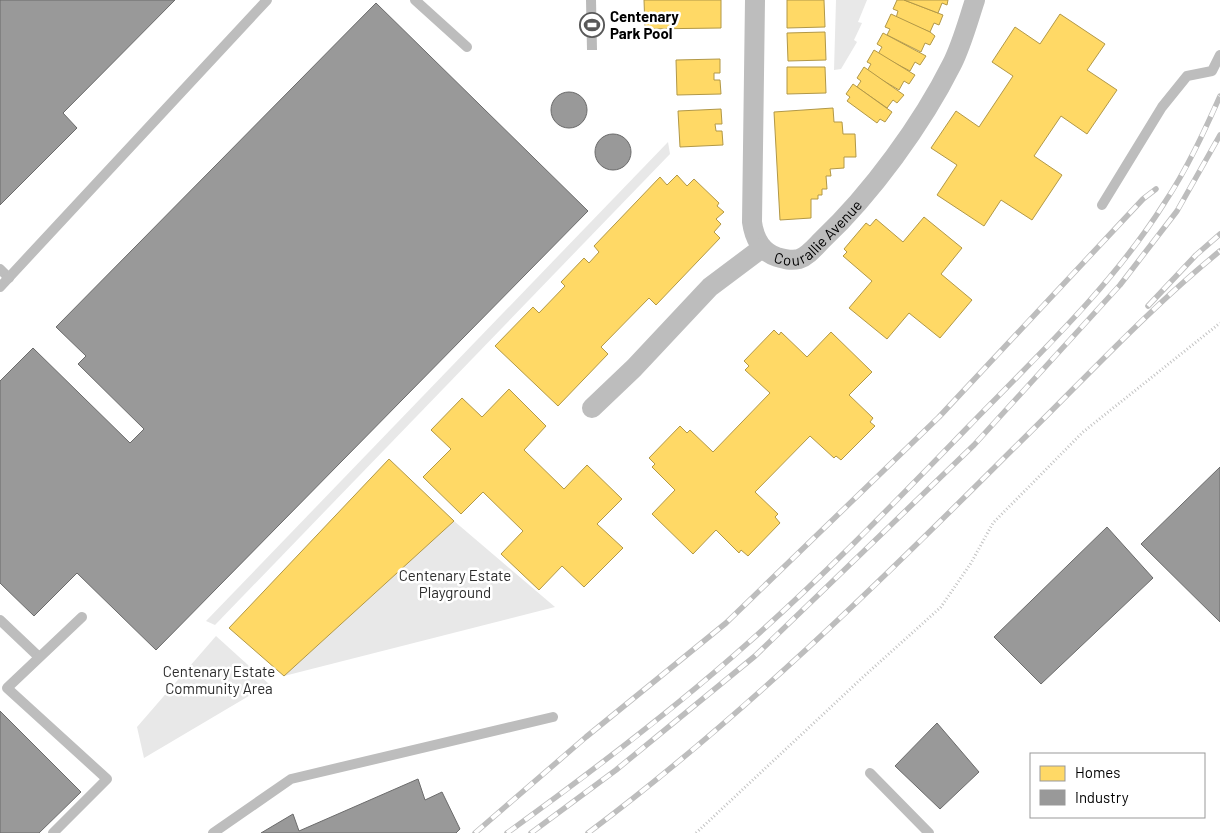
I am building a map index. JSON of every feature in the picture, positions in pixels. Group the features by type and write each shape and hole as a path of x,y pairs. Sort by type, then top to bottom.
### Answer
{"street":[{"name":"Courallie Avenue","path":"755,0 752,222 762,248 771,255 786,260 799,259 809,253 845,218 873,186 938,90 953,62 975,0"},
{"path":"592,408 647,355 710,287 762,248"}],"lane":[{"path":"0,287 267,0"},
{"path":"415,0 467,47"},
{"path":"1102,205 1162,107 1187,76 1212,72 1220,55"},
{"path":"0,268 10,278"},
{"path":"53,833 107,779 7,688 82,617"},
{"path":"0,620 39,657"},
{"path":"213,833 291,779 553,717"},
{"path":"870,773 929,833"}],"path":[{"path":"696,833 941,607 971,563 993,523 1084,432 1220,323"}],"green space":[{"path":"836,0 867,0 858,22 862,23 854,40 857,42 841,69 834,70"},
{"path":"668,142 670,154 215,625 206,621"},
{"name":"Centenary Estate Playground","path":"454,521 555,607 284,676"},
{"name":"Centenary Estate Community Area","path":"216,636 269,684 144,758 137,727"}],"shaded area":[{"name":"Centenary Park Pool","path":"586,0 596,0 597,50 587,50"}],"building: Homes":[{"path":"644,0 721,0 721,28 645,29"},
{"path":"787,0 824,0 825,27 787,28"},
{"path":"897,0 904,0 943,15 939,25 934,23 930,32 896,18 898,11 893,9"},
{"path":"904,0 948,0 947,5 942,3 938,13"},
{"path":"891,14 930,32 935,36 930,45 925,43 921,52 887,35 890,29 885,27"},
{"path":"1060,14 1105,44 1087,70 1117,90 1087,134 1061,116 1034,156 1062,175 1032,220 1001,200 984,226 937,195 957,165 931,148 956,111 979,127 1013,76 992,62 1015,27 1040,44"},
{"path":"825,32 826,60 788,61 787,33"},
{"path":"883,33 926,56 920,65 915,62 910,71 878,54 882,47 877,44"},
{"path":"874,50 915,75 909,84 904,81 899,90 867,71 871,64 867,62"},
{"path":"720,59 720,73 714,73 714,80 720,80 721,94 677,95 676,60"},
{"path":"787,67 825,67 826,93 787,94"},
{"path":"864,67 904,95 897,103 893,100 887,108 857,87 861,81 857,78"},
{"path":"853,84 892,112 885,122 880,119 877,123 847,101 850,97 846,94"},
{"path":"833,108 834,122 842,122 843,134 855,134 856,157 844,157 844,168 830,169 831,176 826,176 827,189 822,189 822,195 818,195 818,199 811,199 811,218 780,220 774,112"},
{"path":"721,109 722,124 715,124 716,131 722,131 723,145 680,147 678,111"},
{"path":"677,175 687,186 694,179 719,203 717,206 724,212 716,219 721,224 714,232 720,238 656,305 649,298 601,347 608,354 558,406 495,346 533,307 539,313 565,286 561,282 584,258 589,263 599,252 594,246 660,177 667,185"},
{"path":"924,217 962,248 941,274 972,300 940,338 909,313 887,339 849,308 872,281 843,256 847,252 844,249 866,223 870,226 876,219 903,242"},
{"path":"774,330 779,335 781,332 807,357 831,332 872,372 849,395 873,418 870,422 875,426 841,460 836,456 834,458 810,436 755,492 778,514 775,517 780,523 748,556 741,550 739,553 716,530 693,554 652,514 675,490 652,467 655,464 649,458 680,426 687,433 690,430 713,452 770,393 745,370 749,366 744,361"},
{"path":"509,389 546,426 524,450 564,489 587,465 622,499 597,524 623,548 584,587 562,566 539,590 501,554 523,531 483,492 461,514 423,477 451,449 431,430 462,398 482,417"},
{"path":"389,459 454,521 284,676 229,628"}],"building: Industry":[{"path":"0,0 175,0 63,113 77,128 0,205"},
{"path":"376,3 588,211 156,650 77,573 34,616 0,583 0,381 33,348 130,443 144,429 78,364 86,356 56,327"},
{"path":"569,92 576,93 582,97 586,103 586,117 582,123 576,127 569,128 562,127 556,123 552,117 551,110 552,103 556,97 562,93"},
{"path":"613,134 620,135 626,139 630,145 630,159 626,165 620,169 613,170 606,169 600,165 596,159 595,152 596,145 600,139 606,135"},
{"path":"1220,467 1220,622 1141,544"},
{"path":"1107,527 1153,578 1041,684 994,637"},
{"path":"0,711 81,792 39,833 0,833"},
{"path":"937,723 979,772 940,809 895,766"},
{"path":"418,779 425,800 442,792 460,829 456,833 261,833 293,814 299,831"}],"railway":[{"path":"507,833 630,741 748,643 861,536 1048,346 1098,291 1144,233 1181,177 1220,96"},
{"path":"531,833 616,770 755,656 974,445 1120,285 1177,211 1220,135"},
{"path":"475,833 586,737 726,623 939,417 1143,199 1156,189"},
{"path":"1148,306 1196,255 1220,234"},
{"path":"588,833 699,744 806,650 910,551 1139,323 1220,251"}],"place":[{"name":"Centenary Park Pool","path":"592,25"}]}
